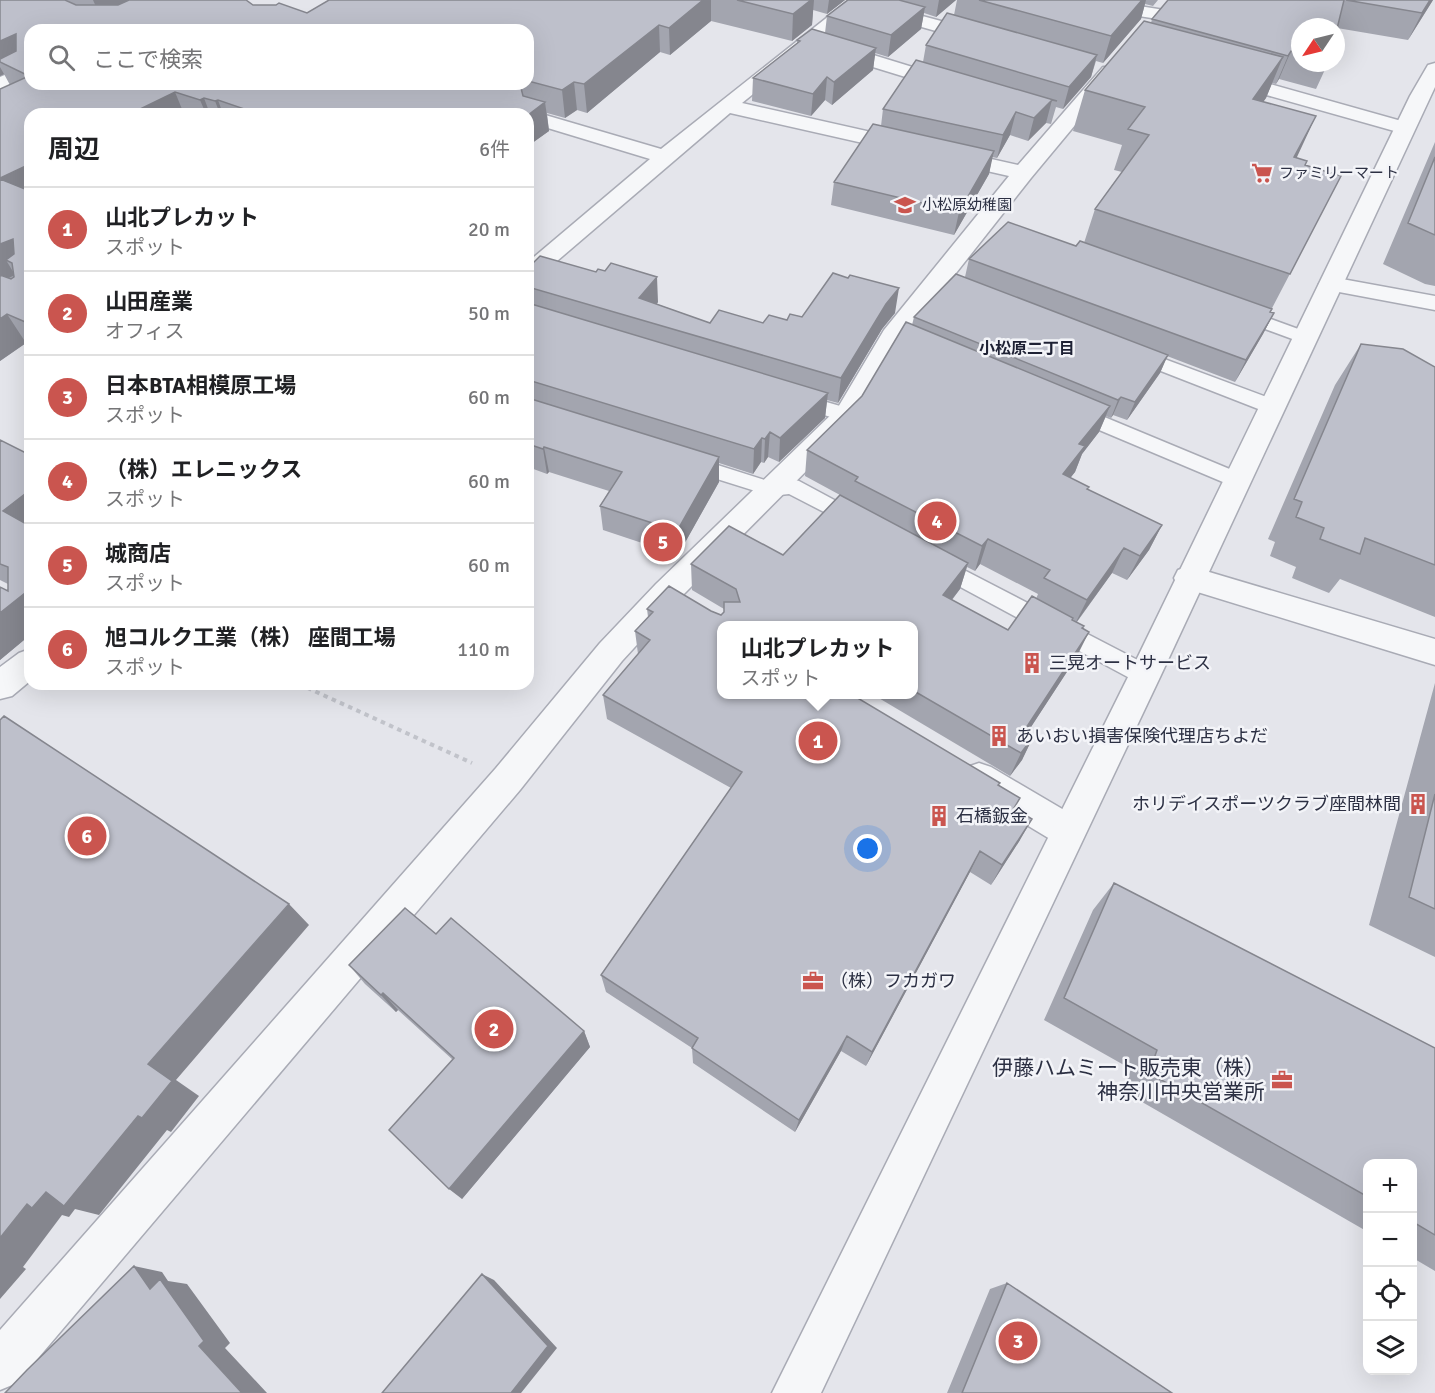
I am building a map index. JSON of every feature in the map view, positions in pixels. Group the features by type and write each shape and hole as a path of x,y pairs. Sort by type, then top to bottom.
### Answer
{"street":[{"path":"1068,0 1164,7"},
{"path":"534,269 665,157 858,1 1005,44"},
{"path":"0,1366 508,779 610,652 667,592 847,415 995,227 1055,117 1164,7"},
{"path":"808,16 832,22"},
{"path":"806,41 965,89"},
{"path":"0,84 24,72"},
{"path":"1209,73 1405,128"},
{"path":"796,1393 1145,675 1405,128 1430,87"},
{"path":"728,106 1023,173"},
{"path":"534,118 665,157"},
{"path":"1331,285 1435,303"},
{"path":"1190,578 1435,652"},
{"path":"667,592 695,609"},
{"path":"0,686 24,667"},
{"path":"948,760 1068,831"}],"lane":[{"path":"1217,306 1306,338"},
{"path":"1117,347 1273,407"},
{"path":"778,394 847,415"},
{"path":"1056,404 1237,480"},
{"path":"671,458 771,489 792,486 875,531"},
{"path":"917,553 1145,675"}],"path":[{"path":"312,690 508,779"}],"building":[{"path":"0,0 65,0 76,5 118,5 129,0 246,0 253,5 279,3 307,13 329,0 703,0 669,28 659,25 584,84 574,82 562,90 534,83 534,24 24,24 24,74 0,62 0,59 16,51 16,34 0,41"},
{"path":"737,0 811,0 793,14"},
{"path":"848,0 899,0 925,7 891,35 827,16"},
{"path":"979,0 1142,0 1111,36"},
{"path":"1168,0 1344,0 1340,18 1291,18 1291,51 1288,56 1152,19"},
{"path":"1346,0 1430,0 1422,13"},
{"path":"947,13 1097,55 1069,87 926,45"},
{"path":"1144,21 1283,57 1253,99 1316,116 1294,157 1307,161 1305,165 1341,176 1290,274 1095,209 1149,135 1128,129 1145,107 1085,90"},
{"path":"812,29 876,48 834,82 827,77 813,94 753,78 800,41 797,40"},
{"path":"916,60 1057,101 1052,100 1034,118 1016,112 1003,135 883,109"},
{"path":"24,78 24,90 522,90 523,96 545,102 534,110 534,108 241,108 218,100 204,98 200,100 175,92 142,108 24,108 24,167 0,178 0,89"},
{"path":"873,124 994,151 959,212 834,182"},
{"path":"1435,157 1435,235 1408,223"},
{"path":"0,179 24,189 24,321 7,314 0,319 0,275 11,279 14,277 12,263 6,260 14,254 13,239 0,244"},
{"path":"1008,222 1076,246 1080,241 1272,309 1270,312 1274,313 1246,360 969,259"},
{"path":"540,256 596,272 598,269 605,271 611,263 657,277 639,298 710,323 719,310 763,323 769,315 787,320 790,314 802,317 833,273 848,278 850,275 899,288 886,304 841,378 534,289 534,262"},
{"path":"956,274 1168,355 1135,402 1121,397 1118,400 914,317"},
{"path":"534,305 828,393 780,438 770,432 754,449 534,382"},
{"path":"906,322 1110,406 1079,444 1085,446 1063,474 1089,487 1087,489 1162,525 1140,556 1124,548 1087,600 1044,578 1050,570 988,539 982,546 855,481 858,477 807,450 862,396"},
{"path":"1361,344 1403,349 1435,367 1435,565 1365,538 1360,554 1320,539 1324,528 1296,517 1302,502 1294,499"},
{"path":"534,400 719,457 677,531 600,506 622,472 544,447 543,449 534,446"},
{"path":"0,440 24,452 24,495 3,511 24,523 24,594 0,613 0,587 8,591 8,567 0,564"},
{"path":"840,495 968,563 943,595 1008,630 1032,596 1073,618 1072,620 1084,626 1082,628 1089,632 1024,731 1033,737 1021,753 918,693 918,621 717,621 717,699 859,699 1000,783 998,785 1020,798 1014,808 1032,819 1002,865 980,851 872,1052 847,1036 799,1120 692,1048 698,1038 601,975 742,772 603,695 650,640 635,631 653,612 647,609 669,586 721,615 724,612 724,602 740,602 736,589 691,564 729,526 783,555"},
{"path":"4,716 289,904 148,1064 172,1081 142,1118 138,1116 64,1206 46,1192 32,1208 27,1204 0,1238 0,720"},
{"path":"1435,794 1435,909 1409,897"},
{"name":"伊藤ハムミート販売東（株） 神奈川中央営業所","path":"1114,883 1435,1048 1435,1235 1417,1224 1417,1159 1363,1159 1363,1194 1149,1073 1157,1050 1064,998"},
{"path":"405,908 436,934 451,918 584,1031 449,1189 389,1130 454,1058 349,965"},
{"path":"134,1266 150,1289 160,1279 204,1341 199,1346 242,1393 5,1393 27,1370"},
{"path":"482,1274 548,1346 511,1393 382,1393"},
{"path":"1007,1283 1172,1393 962,1393"}],"place":[{"name":"ファミリーマート","path":"1262,173"},
{"name":"小松原幼稚園","path":"905,205"},
{"name":"（株）エレニックス","path":"937,521"},
{"name":"城商店","path":"663,542"},
{"name":"三晃オートサービス","path":"1032,663"},
{"name":"あいおい損害保険代理店ちよだ","path":"999,736"},
{"name":"山北プレカット","path":"818,741"},
{"name":"ホリデイスポーツクラブ座間林間","path":"1418,804"},
{"name":"石橋鈑金","path":"939,816"},
{"name":"旭コルク工業（株） 座間工場","path":"87,836"},
{"name":"（株）フカガワ","path":"813,981"},
{"name":"山田産業","path":"494,1029"},
{"name":"伊藤ハムミート販売東（株） 神奈川中央営業所","path":"1282,1080"},
{"name":"日本BTA相模原工場","path":"1018,1341"}],"district":[{"name":"小松原二丁目","path":"1027,349"}]}
